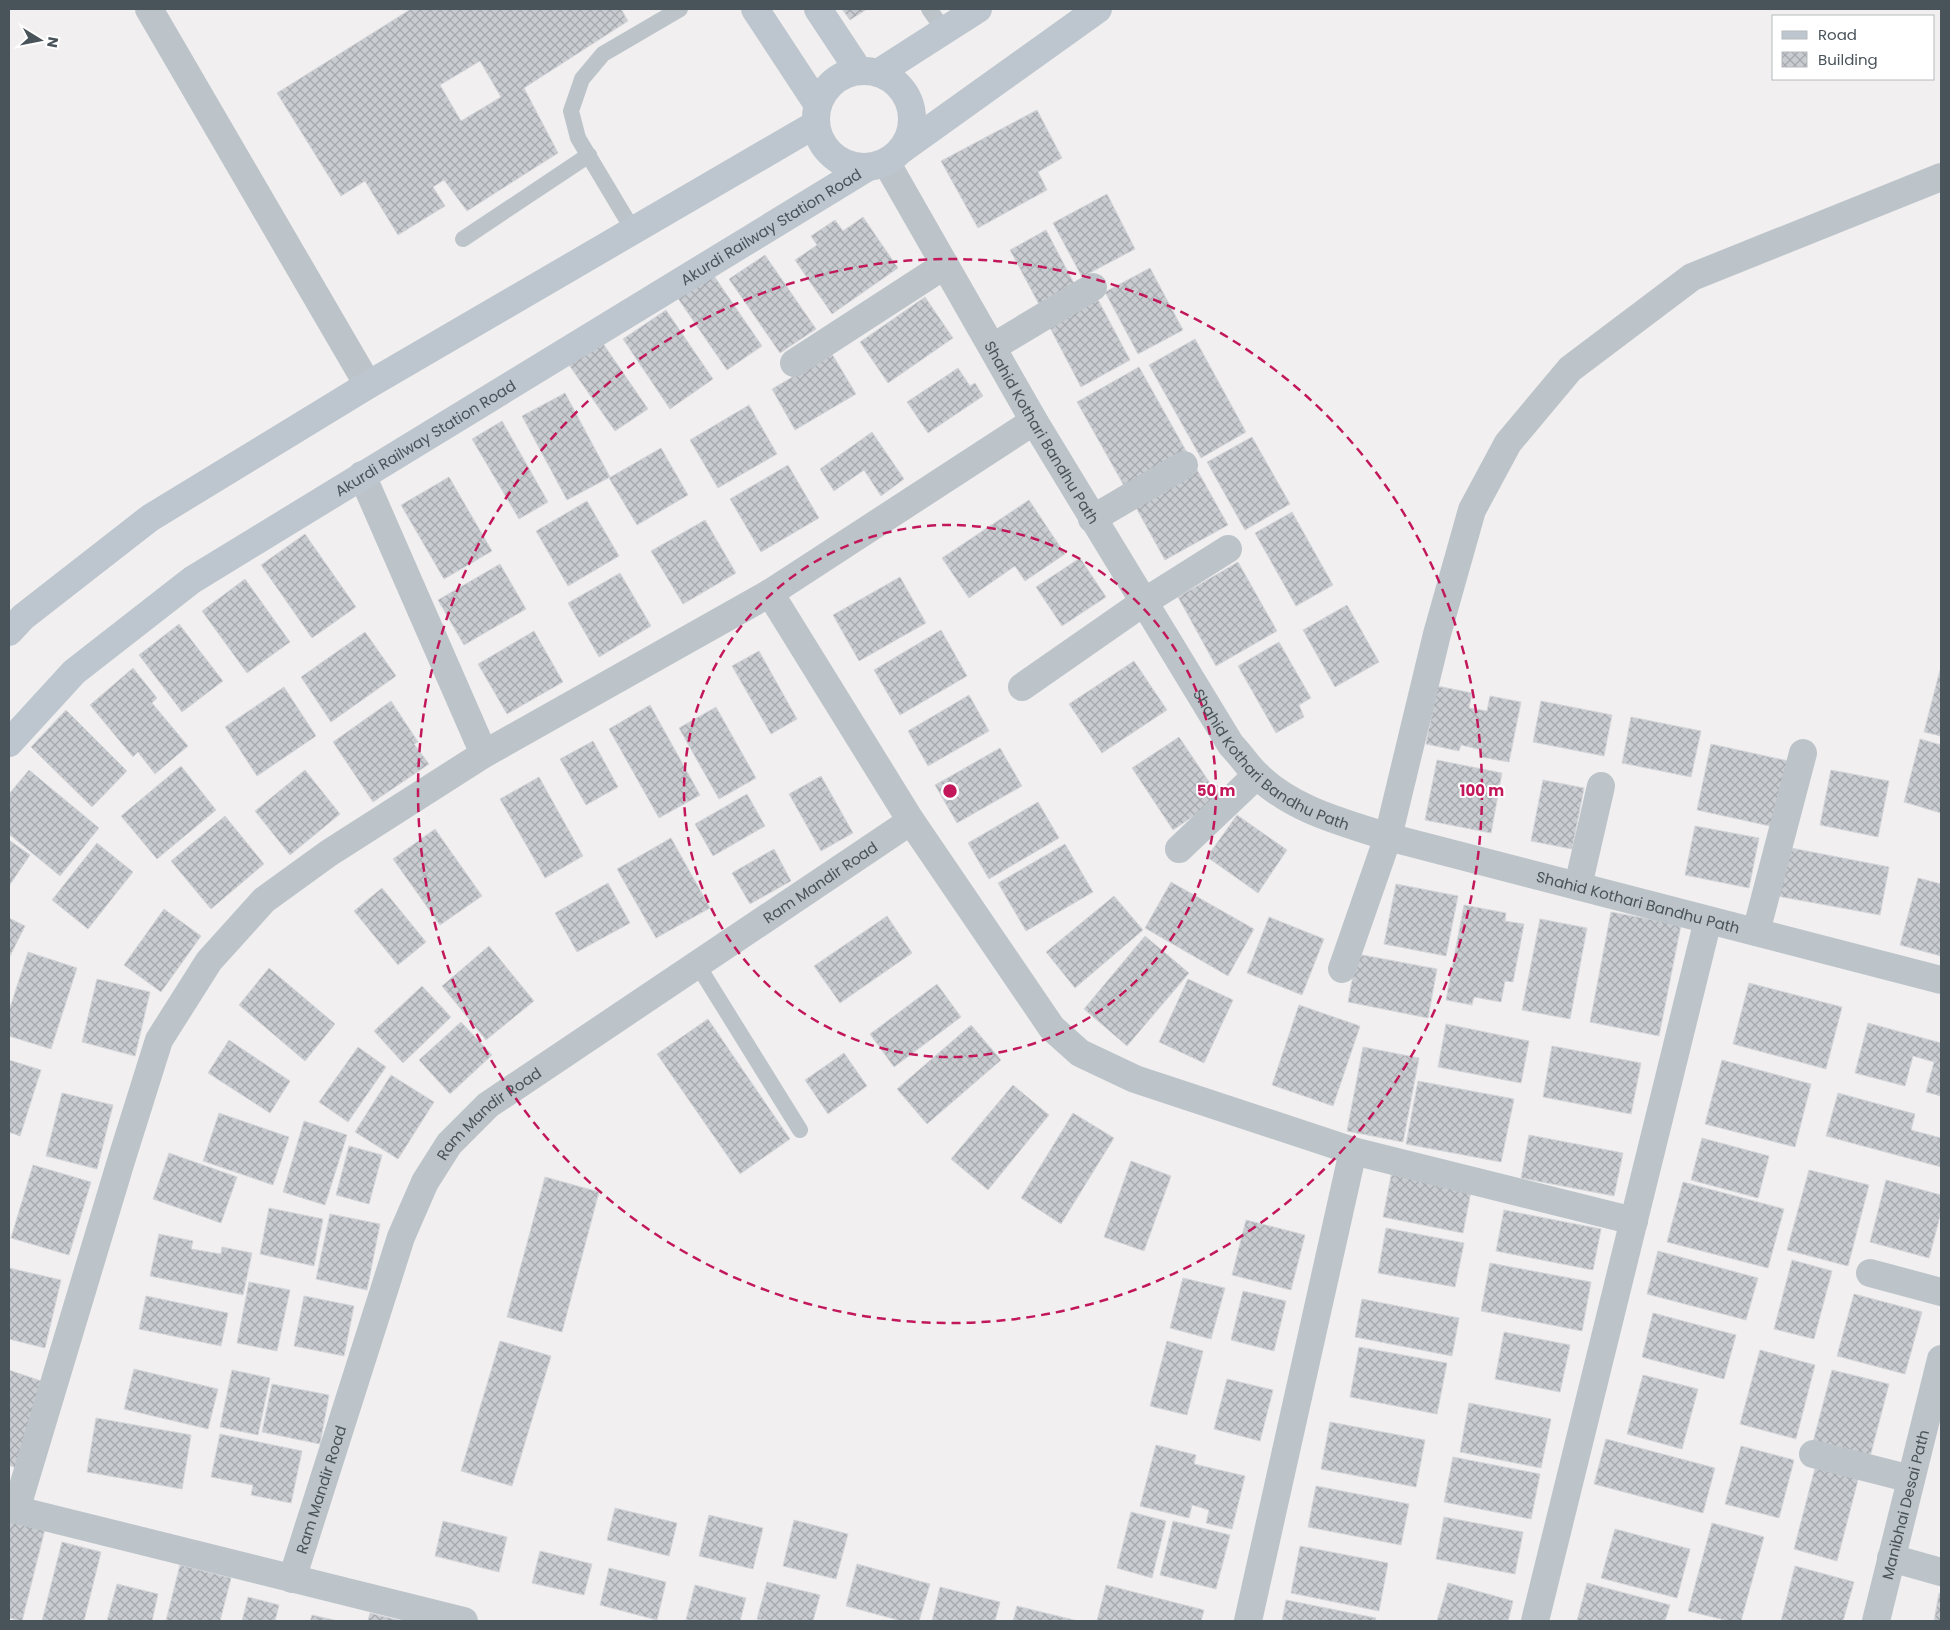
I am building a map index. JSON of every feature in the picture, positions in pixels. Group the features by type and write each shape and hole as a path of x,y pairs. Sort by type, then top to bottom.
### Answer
{"main road":[{"path":"755,9 817,114"},
{"path":"818,9 869,72"},
{"path":"869,72 937,20 978,9"},
{"name":"Akurdi Railway Station Road","path":"9,743 74,672 192,580 362,475 885,160 1098,9"},
{"path":"869,72 894,82 906,96 912,115 910,134 885,160 850,165 833,156 821,142 817,114 821,96 834,81 850,73 869,72"},
{"path":"9,632 23,617 150,518 368,385 633,230 817,114"}],"street":[{"path":"149,9 368,385"},
{"name":"Shahid Kothari Bandhu Path","path":"885,160 1034,421 1231,745 1257,775 1285,797 1316,813 1388,837 1941,980"},
{"path":"1342,969 1388,837 1437,634 1472,510 1508,442 1570,368 1692,277 1941,177"},
{"path":"794,363 945,265"},
{"path":"993,347 1093,287"},
{"path":"464,1621 12,1509 160,1040 209,961 264,900 329,853 484,754 770,593 1034,421"},
{"path":"1092,518 1184,465"},
{"path":"362,475 484,754"},
{"path":"1022,687 1144,602 1228,549"},
{"path":"770,593 911,821 1052,1028 1080,1052 1135,1079 1353,1151 1634,1221"},
{"path":"1756,932 1803,753"},
{"path":"1179,849 1257,775"},
{"path":"1578,886 1601,786"},
{"name":"Ram Mandir Road","path":"292,1579 401,1237 425,1182 450,1144 488,1105 911,821"},
{"path":"1535,1621 1708,920"},
{"path":"1248,1621 1353,1151"},
{"path":"1870,1273 1941,1292"},
{"name":"Manibhai Desai Path","path":"1876,1621 1940,1367"},
{"path":"1813,1454 1911,1480"},
{"path":"1891,1558 1941,1572"}],"lane":[{"path":"633,230 578,138 571,111 582,79 603,54 680,9"},
{"path":"462,239 589,155"},
{"path":"697,964 800,1130"}],"building":[{"path":"411,9 621,9 628,21 524,88 558,153 467,211 444,180 433,187 445,206 398,235 365,181 341,196 277,93","holes":["480,61 501,97 461,121 440,85"]},
{"path":"842,9 867,9 850,20"},
{"path":"1037,110 1062,158 1038,172 1047,190 978,228 941,161"},
{"path":"1107,194 1135,249 1082,277 1053,223"},
{"path":"863,217 898,268 832,314 795,260 817,245 811,236 835,220 843,231"},
{"path":"1046,230 1077,289 1041,308 1010,250"},
{"path":"765,255 816,329 780,353 729,279"},
{"path":"1150,268 1183,330 1138,354 1105,292"},
{"path":"712,273 762,346 727,370 677,297"},
{"path":"1096,296 1130,360 1081,387 1047,322"},
{"path":"925,297 953,338 888,383 860,342"},
{"path":"666,310 713,379 670,409 623,339"},
{"path":"1195,339 1246,432 1201,458 1149,365"},
{"path":"602,342 648,409 615,431 569,365"},
{"path":"832,354 856,394 795,430 772,389"},
{"path":"1139,367 1189,456 1127,491 1077,402"},
{"path":"958,368 970,386 975,383 983,396 928,433 907,402"},
{"path":"565,393 610,477 567,500 522,416"},
{"path":"749,405 777,454 718,488 690,440"},
{"path":"502,421 548,502 519,519 472,439"},
{"path":"872,432 904,479 881,496 864,470 834,491 820,469"},
{"path":"1252,437 1290,504 1245,530 1207,462"},
{"path":"661,448 688,495 637,525 609,478"},
{"path":"788,465 819,518 761,552 730,499"},
{"path":"1196,468 1228,525 1165,560 1134,504"},
{"path":"449,477 492,551 444,579 401,505"},
{"path":"1029,500 1065,554 1025,581 1015,566 969,598 942,558"},
{"path":"587,501 619,556 568,586 536,531"},
{"path":"1292,512 1333,585 1296,606 1255,533"},
{"path":"705,520 736,573 683,604 651,551"},
{"path":"305,534 356,607 312,638 261,565"},
{"path":"1080,558 1106,597 1062,626 1036,587"},
{"path":"1238,562 1277,631 1216,666 1178,597"},
{"path":"500,564 526,609 464,645 438,600"},
{"path":"620,573 651,626 599,657 568,603"},
{"path":"900,577 926,623 859,661 833,615"},
{"path":"245,579 290,642 247,673 202,611"},
{"path":"1347,605 1379,662 1335,687 1303,630"},
{"path":"179,624 223,681 182,712 139,655"},
{"path":"941,630 967,676 900,715 874,670"},
{"path":"534,631 563,682 507,714 478,664"},
{"path":"365,632 396,676 331,722 301,677"},
{"path":"1279,642 1311,698 1299,705 1304,717 1276,733 1238,666"},
{"path":"759,651 797,719 771,734 732,666"},
{"path":"1134,661 1167,710 1102,753 1069,704"},
{"path":"133,668 157,698 152,703 188,746 155,774 138,752 133,757 90,705"},
{"path":"1941,671 1941,736 1924,732"},
{"path":"1437,686 1472,693 1469,708 1487,711 1490,696 1521,702 1509,762 1481,757 1482,750 1461,745 1459,751 1426,744"},
{"path":"284,687 316,736 257,776 225,727"},
{"path":"969,695 989,731 928,766 908,731"},
{"path":"391,701 418,742 414,744 429,764 373,802 333,742"},
{"path":"1541,701 1612,715 1604,756 1533,742"},
{"path":"650,705 700,795 659,818 609,729"},
{"path":"716,707 756,778 719,799 679,728"},
{"path":"66,710 127,771 92,807 31,747"},
{"path":"1631,717 1701,731 1691,777 1622,763"},
{"path":"1179,737 1220,798 1173,830 1132,768"},
{"path":"1920,739 1941,745 1941,813 1904,802"},
{"path":"593,741 618,787 586,805 560,759"},
{"path":"1711,744 1793,762 1779,828 1697,810"},
{"path":"1000,748 1022,786 957,823 935,785"},
{"path":"1437,760 1502,773 1491,833 1425,820"},
{"path":"181,766 216,810 157,859 121,816"},
{"path":"29,770 99,828 60,876 9,834 9,794"},
{"path":"305,770 340,814 290,855 255,811"},
{"path":"1831,770 1889,781 1878,837 1820,825"},
{"path":"821,776 853,833 821,851 789,794"},
{"path":"539,777 583,856 545,878 500,799"},
{"path":"1543,780 1584,788 1572,849 1531,841"},
{"path":"747,794 765,826 713,856 695,824"},
{"path":"1038,802 1059,838 989,879 968,843"},
{"path":"1237,815 1287,850 1258,893 1207,857"},
{"path":"225,816 264,864 211,909 171,861"},
{"path":"1695,826 1759,838 1749,888 1685,875"},
{"path":"435,829 482,896 440,925 393,859"},
{"path":"671,838 710,908 656,938 617,869"},
{"path":"9,840 30,855 9,886"},
{"path":"97,843 133,872 88,929 52,900"},
{"path":"1065,844 1093,892 1026,931 998,883"},
{"path":"1786,847 1889,867 1880,915 1777,896"},
{"path":"774,849 791,881 750,904 732,873"},
{"path":"1918,878 1941,884 1941,956 1900,945"},
{"path":"1171,882 1254,929 1228,976 1145,928"},
{"path":"608,883 630,923 577,952 555,913"},
{"path":"1396,884 1458,896 1446,956 1384,944"},
{"path":"382,888 426,942 398,965 354,911"},
{"path":"1114,896 1143,930 1075,988 1046,952"},
{"path":"1464,905 1506,913 1505,921 1524,924 1513,982 1505,981 1501,1002 1474,997 1472,1005 1446,1000"},
{"path":"164,909 201,936 161,992 124,965"},
{"path":"1611,912 1681,925 1659,1036 1590,1022"},
{"path":"887,916 912,953 840,1003 814,966"},
{"path":"1269,917 1324,939 1302,995 1247,973"},
{"path":"9,918 25,926 9,958"},
{"path":"1540,919 1587,928 1570,1019 1522,1010"},
{"path":"1145,936 1189,973 1127,1046 1084,1009"},
{"path":"489,946 534,1001 486,1040 442,986"},
{"path":"28,952 77,968 51,1049 9,1036 9,1011"},
{"path":"1357,954 1437,969 1428,1018 1348,1002"},
{"path":"269,968 335,1024 305,1061 239,1005"},
{"path":"97,979 150,992 135,1056 82,1042"},
{"path":"1188,979 1233,1000 1204,1063 1159,1042"},
{"path":"1749,983 1842,1007 1826,1069 1733,1044"},
{"path":"937,984 961,1017 894,1067 870,1034"},
{"path":"422,986 451,1017 403,1063 374,1031"},
{"path":"1299,1005 1360,1026 1333,1106 1272,1085"},
{"path":"708,1019 790,1139 740,1174 657,1054"},
{"path":"461,1022 492,1055 450,1094 419,1060"},
{"path":"1868,1023 1941,1043 1941,1096 1926,1092 1934,1062 1913,1056 1905,1086 1855,1073"},
{"path":"1446,1024 1529,1041 1521,1083 1438,1067"},
{"path":"971,1025 1001,1060 927,1124 897,1089"},
{"path":"229,1040 290,1081 270,1113 208,1073"},
{"path":"1552,1046 1641,1063 1631,1114 1543,1097"},
{"path":"358,1047 386,1067 348,1122 319,1102"},
{"path":"1363,1047 1419,1058 1403,1142 1347,1131"},
{"path":"844,1053 867,1086 828,1114 805,1080"},
{"path":"9,1060 41,1070 20,1136 9,1132"},
{"path":"1722,1060 1811,1084 1795,1147 1705,1124"},
{"path":"391,1075 434,1102 398,1159 355,1132"},
{"path":"1418,1081 1514,1099 1501,1162 1406,1144"},
{"path":"1013,1085 1049,1115 988,1190 951,1159"},
{"path":"62,1093 113,1105 97,1169 46,1156"},
{"path":"1838,1093 1915,1114 1911,1130 1941,1138 1941,1167 1826,1136"},
{"path":"219,1113 289,1137 273,1185 203,1161"},
{"path":"1073,1113 1114,1138 1061,1224 1021,1198"},
{"path":"304,1121 347,1135 325,1205 283,1192"},
{"path":"1529,1135 1623,1153 1614,1196 1521,1178"},
{"path":"1702,1138 1769,1156 1758,1198 1691,1180"},
{"path":"349,1146 382,1155 369,1204 336,1195"},
{"path":"169,1153 237,1177 221,1223 153,1199"},
{"path":"1131,1161 1171,1176 1144,1251 1104,1237"},
{"path":"33,1165 91,1182 69,1255 11,1238"},
{"path":"1393,1166 1473,1181 1463,1233 1383,1217"},
{"path":"1809,1170 1869,1185 1848,1266 1787,1250"},
{"path":"545,1177 599,1192 562,1332 507,1317"},
{"path":"1886,1180 1941,1195 1941,1212 1929,1258 1870,1242"},
{"path":"1683,1182 1784,1209 1768,1268 1667,1242"},
{"path":"269,1208 323,1219 314,1266 260,1254"},
{"path":"1504,1210 1601,1229 1593,1270 1496,1251"},
{"path":"330,1214 380,1224 367,1290 316,1279"},
{"path":"1246,1220 1305,1235 1291,1290 1232,1275"},
{"path":"1386,1228 1464,1243 1455,1287 1378,1273"},
{"path":"159,1234 193,1241 191,1249 221,1254 222,1247 252,1253 243,1295 150,1276"},
{"path":"1658,1251 1758,1278 1746,1320 1647,1294"},
{"path":"1792,1260 1832,1271 1814,1339 1774,1329"},
{"path":"1490,1263 1591,1282 1582,1331 1481,1311"},
{"path":"9,1268 61,1280 45,1348 9,1339"},
{"path":"1183,1278 1225,1288 1211,1339 1170,1328"},
{"path":"249,1282 290,1290 277,1351 237,1343"},
{"path":"1243,1291 1286,1301 1274,1351 1231,1340"},
{"path":"1854,1294 1922,1312 1905,1374 1837,1356"},
{"path":"146,1296 228,1313 221,1346 139,1329"},
{"path":"304,1296 354,1306 344,1356 294,1346"},
{"path":"1362,1299 1459,1318 1452,1356 1355,1337"},
{"path":"1653,1313 1736,1335 1724,1379 1642,1357"},
{"path":"1504,1332 1570,1345 1560,1392 1495,1379"},
{"path":"500,1341 551,1356 512,1486 461,1471"},
{"path":"1167,1341 1203,1351 1187,1415 1150,1406"},
{"path":"1359,1347 1447,1363 1437,1414 1350,1397"},
{"path":"1760,1350 1815,1365 1796,1439 1740,1424"},
{"path":"134,1369 218,1389 208,1429 124,1409"},
{"path":"9,1370 44,1382 16,1468 9,1465"},
{"path":"232,1370 270,1378 258,1435 220,1427"},
{"path":"1832,1370 1889,1384 1870,1457 1813,1442"},
{"path":"1643,1375 1698,1389 1682,1449 1627,1434"},
{"path":"1227,1379 1273,1390 1260,1441 1214,1429"},
{"path":"272,1384 329,1395 320,1444 262,1432"},
{"path":"1469,1403 1551,1419 1541,1468 1460,1452"},
{"path":"96,1418 191,1435 182,1489 87,1472"},
{"path":"1330,1422 1425,1440 1416,1487 1321,1469"},
{"path":"220,1434 302,1451 291,1503 251,1495 253,1485 211,1477"},
{"path":"1606,1439 1715,1468 1703,1513 1594,1484"},
{"path":"1156,1445 1196,1455 1194,1464 1245,1476 1232,1529 1206,1523 1209,1510 1192,1505 1189,1518 1140,1506"},
{"path":"1741,1446 1794,1460 1779,1518 1725,1504"},
{"path":"1453,1457 1540,1474 1531,1519 1444,1502"},
{"path":"1816,1464 1859,1476 1837,1561 1794,1549"},
{"path":"1316,1486 1409,1504 1401,1545 1308,1527"},
{"path":"615,1508 677,1523 669,1556 607,1540"},
{"path":"1131,1512 1166,1521 1152,1578 1117,1568"},
{"path":"709,1515 763,1528 753,1569 699,1556"},
{"path":"9,1516 46,1525 22,1621 9,1618"},
{"path":"1444,1517 1523,1532 1515,1574 1436,1559"},
{"path":"794,1520 848,1534 836,1579 783,1566"},
{"path":"443,1521 507,1537 499,1572 435,1556"},
{"path":"1173,1521 1230,1535 1216,1589 1160,1575"},
{"path":"1712,1523 1764,1537 1741,1621 1729,1621 1688,1611"},
{"path":"1615,1529 1690,1549 1677,1598 1601,1578"},
{"path":"62,1542 101,1552 84,1621 42,1621"},
{"path":"1300,1546 1388,1563 1379,1611 1291,1593"},
{"path":"540,1551 592,1564 584,1595 532,1583"},
{"path":"857,1564 930,1584 919,1621 902,1621 846,1606"},
{"path":"180,1565 231,1578 220,1621 166,1621"},
{"path":"1795,1566 1854,1582 1843,1621 1781,1621"},
{"path":"609,1568 666,1582 657,1620 600,1605"},
{"path":"767,1582 820,1595 813,1621 766,1621 757,1619"},
{"path":"1448,1583 1513,1601 1508,1621 1437,1621"},
{"path":"1587,1583 1670,1605 1665,1621 1577,1621"},
{"path":"117,1584 158,1594 152,1621 107,1621"},
{"path":"695,1585 746,1598 740,1621 686,1620"},
{"path":"1106,1585 1204,1610 1201,1621 1097,1621"},
{"path":"940,1587 1000,1602 995,1621 932,1621"},
{"path":"1939,1593 1941,1594 1941,1621 1934,1621"},
{"path":"248,1597 279,1605 275,1621 242,1621"},
{"path":"1286,1600 1376,1618 1375,1621 1282,1621"},
{"path":"1017,1606 1078,1621 1013,1621"},
{"path":"370,1613 402,1621 368,1621"},
{"path":"312,1615 338,1621 310,1621"}]}
